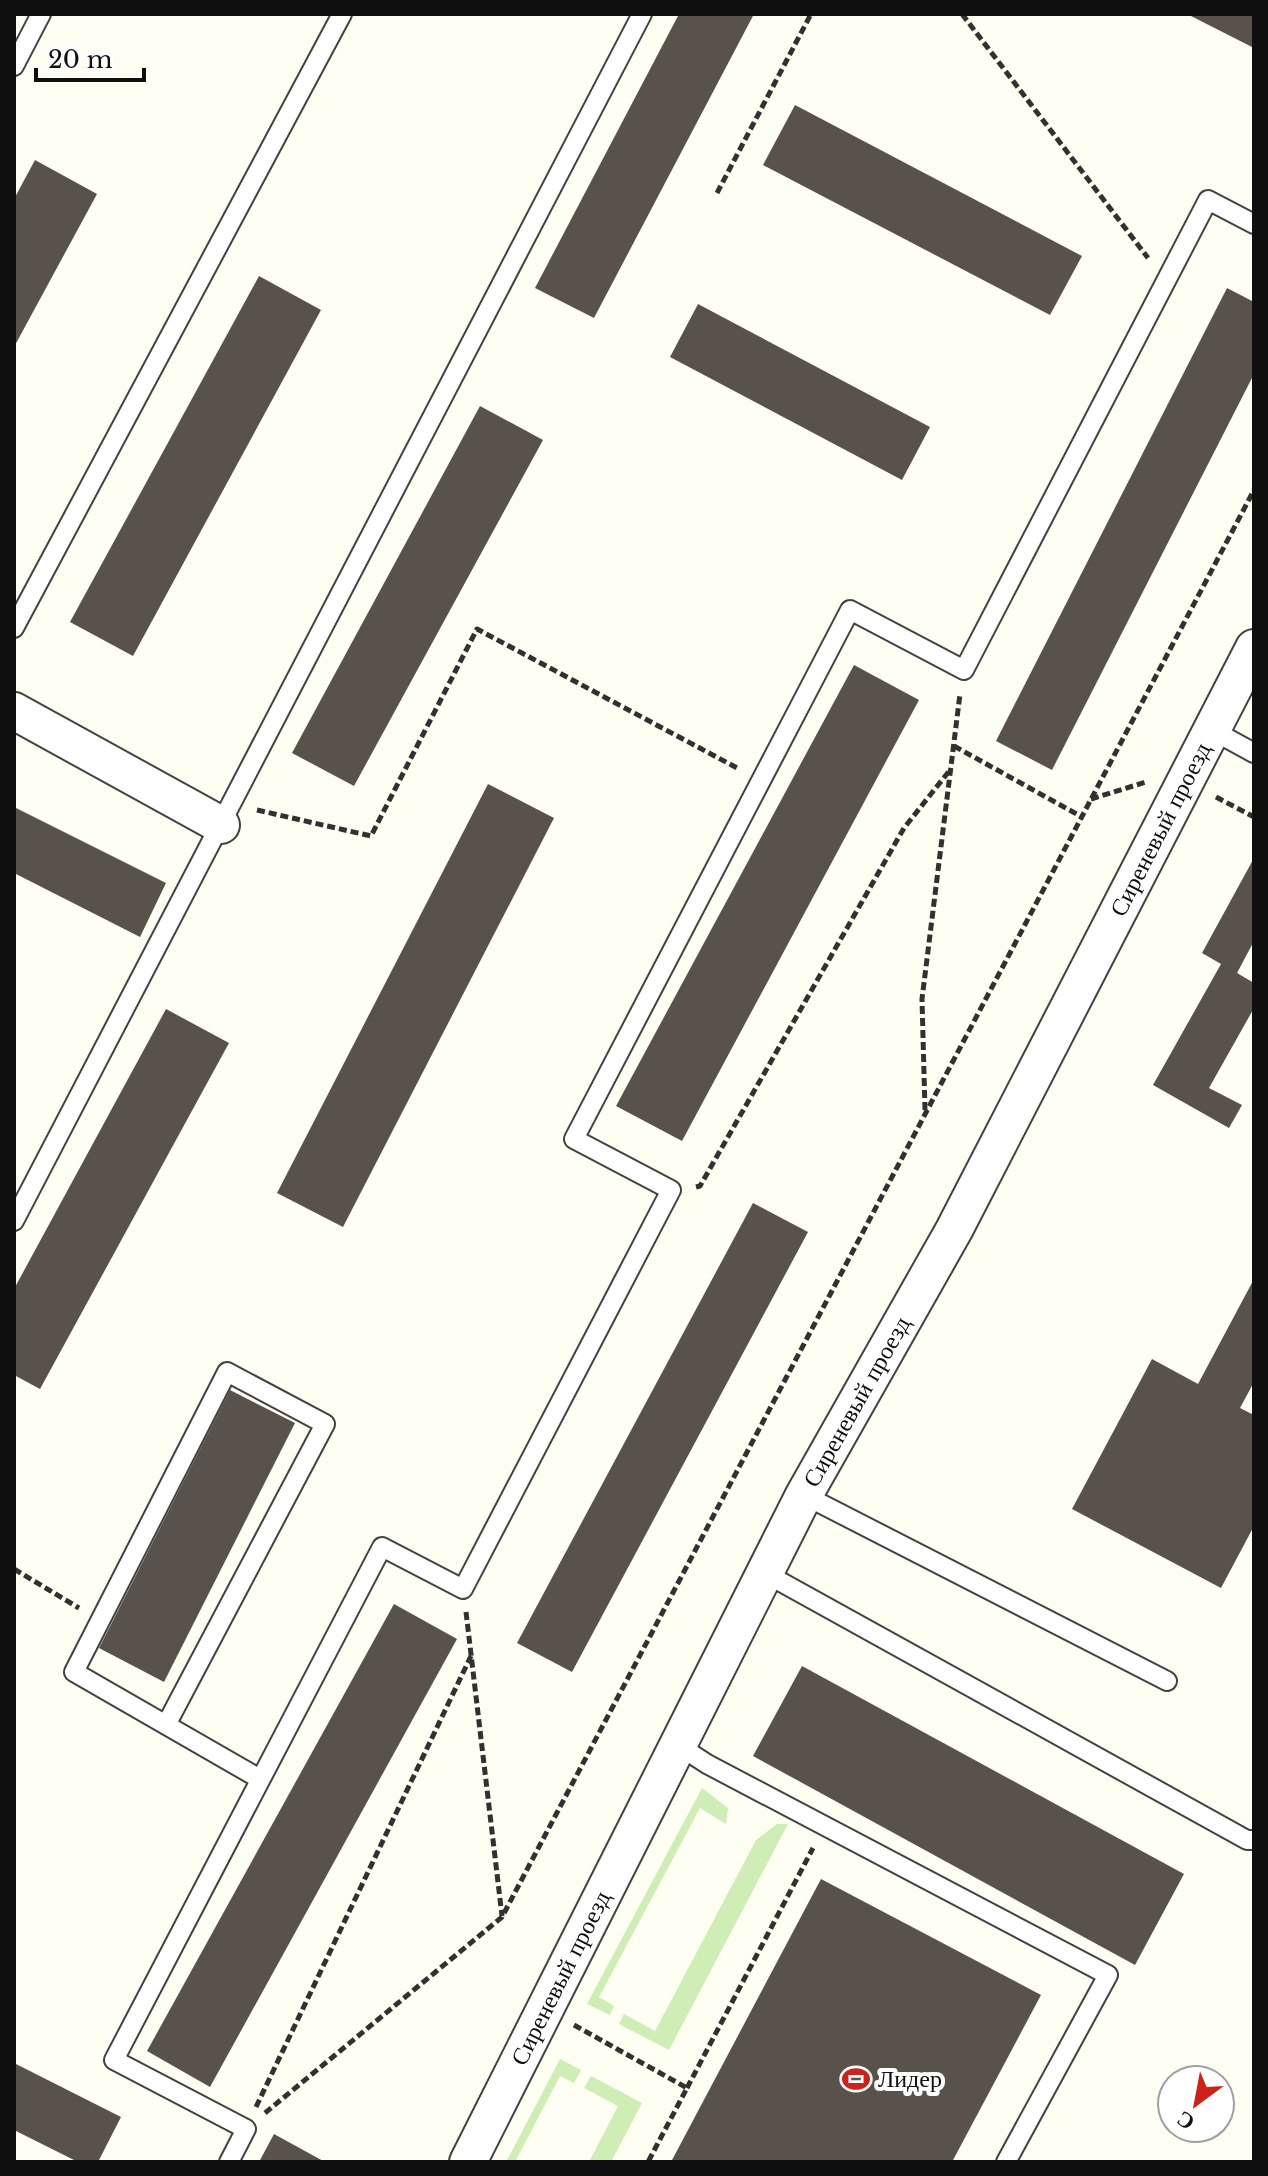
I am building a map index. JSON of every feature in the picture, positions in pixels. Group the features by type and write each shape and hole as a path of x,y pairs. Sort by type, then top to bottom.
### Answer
{"street":[{"name":"Сиреневый проезд","path":"468,2162 804,1495 954,1230 1212,730 1250,666"},
{"path":"14,711 227,815"}],"lane":[{"path":"14,66 41,14"},
{"path":"14,628 342,14"},
{"path":"14,1221 642,14"},
{"path":"229,2162 246,2129 114,2060 382,1547 463,1589 671,1190 574,1139 850,610 964,670 1208,200 1254,224"},
{"path":"1212,730 1254,753"},
{"path":"166,1725 325,1424 227,1372 74,1672 166,1725 260,1779"},
{"path":"804,1495 1167,1681"},
{"path":"765,1573 1247,1840 1254,1840"},
{"path":"678,1745 1108,1975 1006,2162"}],"path":[{"path":"717,193 811,14"},
{"path":"962,14 1166,281"},
{"path":"246,2129 502,1917 1254,490"},
{"path":"227,815 371,836 477,629 761,781"},
{"path":"925,1114 922,999 964,670"},
{"path":"953,745 1082,817"},
{"path":"671,1190 700,1186 904,828 950,770"},
{"path":"14,1569 100,1620"},
{"path":"463,1589 502,1917"},
{"path":"246,2129 471,1656"},
{"path":"648,2162 825,1825"},
{"path":"544,2010 687,2088"}],"green space":[{"path":"702,1788 728,1808 726,1824 700,1808 599,1997 614,2006 610,2015 587,2004"},
{"path":"777,1824 788,1824 669,2050 619,2024 624,2014 655,2031 756,1840"},
{"path":"560,2059 581,2070 574,2083 560,2076 515,2162 506,2162"},
{"path":"591,2076 642,2103 611,2162 589,2162 618,2106 584,2088"}],"building":[{"path":"679,14 754,14 594,318 535,288"},
{"path":"1187,14 1254,14 1254,48"},
{"path":"795,105 1082,256 1050,315 763,165"},
{"path":"35,160 97,194 14,347 14,199"},
{"path":"259,276 321,310 133,656 70,622"},
{"path":"1227,288 1254,302 1254,374 1052,770 996,741"},
{"path":"698,304 930,427 902,480 670,357"},
{"path":"480,406 543,440 354,786 292,753"},
{"path":"854,665 919,700 682,1141 616,1106"},
{"path":"488,784 554,818 343,1227 277,1193"},
{"path":"14,807 166,883 140,937 14,873"},
{"path":"1254,858 1254,941 1237,973 1254,983 1254,1008 1209,1088 1242,1105 1229,1128 1153,1085 1221,964 1202,953"},
{"path":"166,1009 229,1043 40,1389 14,1375 14,1289"},
{"path":"753,1203 808,1232 572,1672 517,1643"},
{"path":"1254,1279 1254,1382 1240,1408 1254,1415 1254,1526 1221,1588 1072,1509 1152,1359 1198,1384"},
{"path":"230,1390 295,1423 164,1682 99,1648"},
{"path":"394,1604 457,1639 210,2087 147,2051"},
{"path":"802,1666 1184,1874 1135,1965 753,1756"},
{"name":"Лидер","path":"821,1879 1041,1995 952,2162 671,2162"},
{"path":"14,2063 121,2117 98,2162 78,2162 14,2130"},
{"path":"274,2134 325,2162 259,2162"}],"place":[{"name":"Лидер","path":"856,2079"}]}
